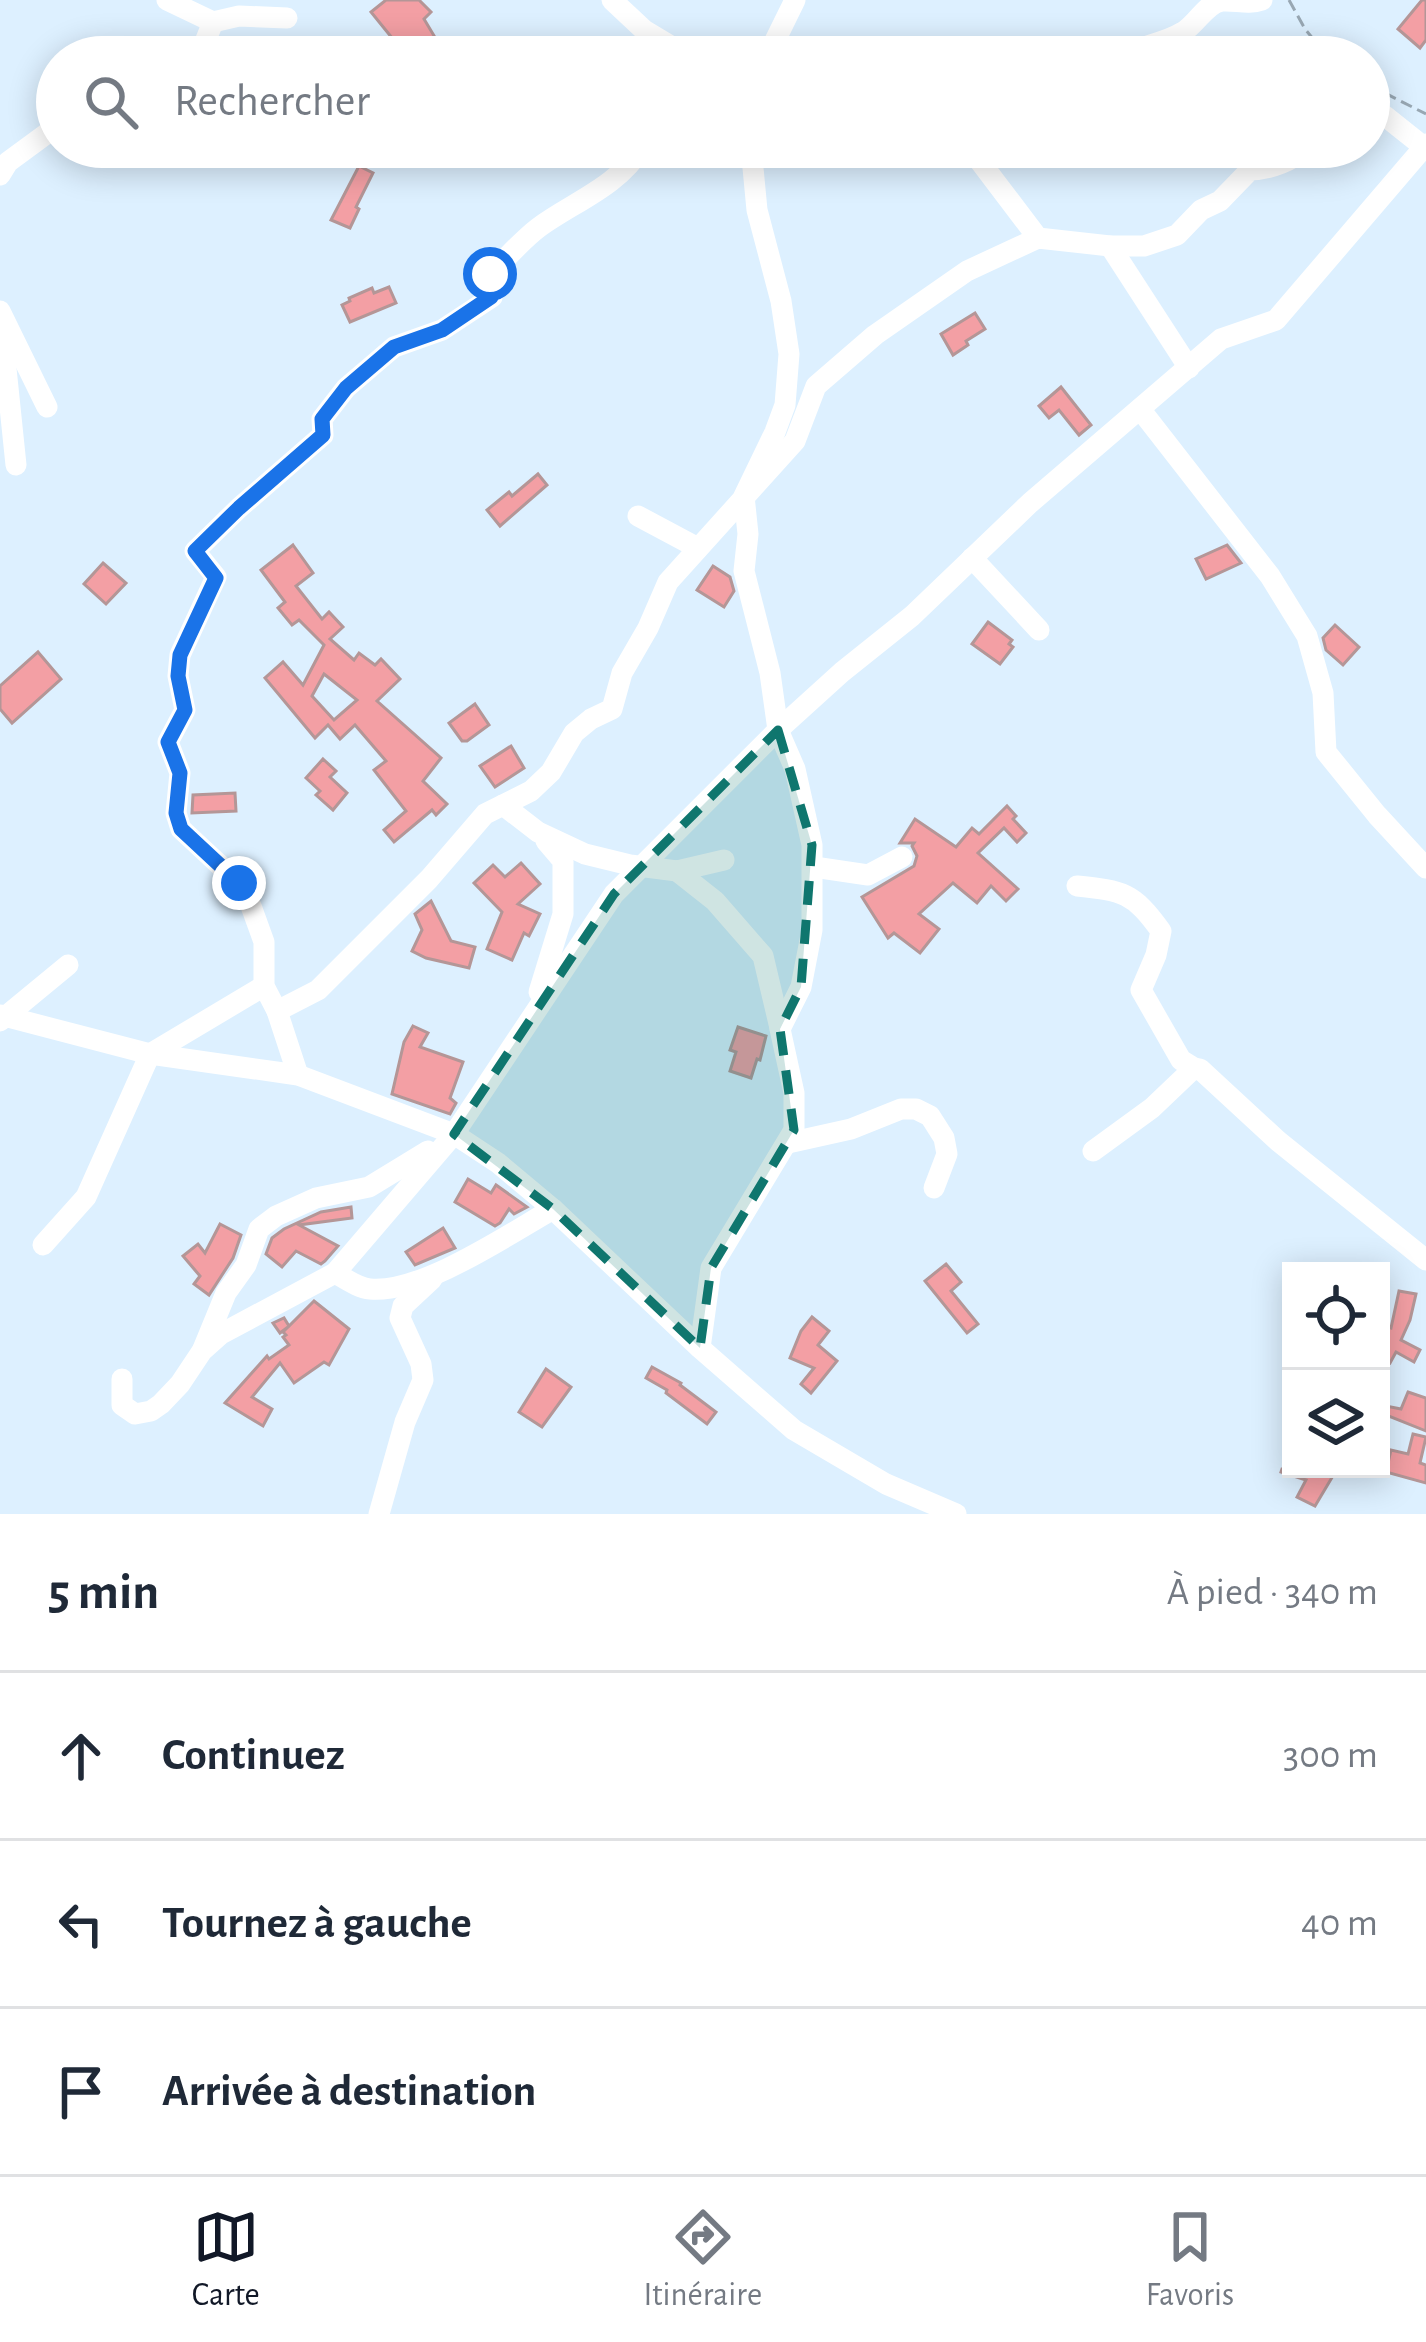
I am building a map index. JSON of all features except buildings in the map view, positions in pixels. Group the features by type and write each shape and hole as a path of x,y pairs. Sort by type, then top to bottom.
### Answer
{"street":[{"path":"166,0 212,22 239,16 287,18"},
{"path":"612,0 654,36"},
{"path":"777,36 795,0"},
{"path":"1174,36 1216,3 1262,0"},
{"path":"207,36 212,22"},
{"path":"202,1351 221,1334 335,1274 454,1134 614,894 778,730 912,616 1030,502 1221,339 1276,320 1425,146 1390,120"},
{"path":"0,175 8,162 36,141"},
{"path":"298,1075 264,986 263,942 251,906 239,883 177,821 180,773 168,742 185,710 178,666 216,578 195,551 323,435 322,419 346,388 394,347 442,330 491,297 490,274 537,229 585,201 623,168"},
{"path":"753,168 757,210 781,301 789,379 781,418 743,496 748,534 744,571 763,639 778,730 795,769 814,867 812,930 801,987 780,1029"},
{"path":"985,168 1038,238"},
{"path":"277,1011 318,989 429,879 485,814 532,791 574,733 612,709 622,674 668,582 796,441 816,386 875,335 967,271 1038,238 1144,246 1177,235 1250,170 1270,168"},
{"path":"1111,247 1189,368"},
{"path":"0,311 47,407"},
{"path":"0,340 16,465"},
{"path":"1140,409 1270,576 1307,636 1323,693 1326,752 1426,868"},
{"path":"638,516 698,548"},
{"path":"972,558 1040,630"},
{"path":"503,805 538,832 563,861 563,914 528,1022"},
{"path":"538,832 585,854 640,866 677,871 724,860"},
{"path":"814,867 868,874 902,856"},
{"path":"677,871 715,901 763,956 794,1093 794,1130 711,1268 700,1348"},
{"path":"1077,886 1113,890 1140,902 1161,931 1141,990 1180,1060 1200,1069 1278,1141 1426,1260"},
{"path":"1,1017 68,965"},
{"path":"43,1245 86,1197 150,1054 264,986"},
{"path":"1,1017 150,1054 298,1075 454,1134 553,1209 794,1430 886,1484 956,1514"},
{"path":"1093,1151 1152,1108 1194,1068"},
{"path":"788,1142 916,1108 930,1116 944,1138 947,1154 934,1188"},
{"path":"122,1379 122,1405 135,1414 151,1411 180,1384 202,1351 226,1293 246,1265 259,1228 316,1198 369,1187 454,1134"},
{"path":"335,1274 370,1289 419,1280 553,1209"},
{"path":"380,1514 405,1422 423,1380 421,1364 400,1318 403,1306 441,1270"}],"path":[{"path":"1289,0 1311,36"},
{"path":"1390,96 1426,114"}],"highlighted area":[{"path":"778,730 812,845 801,987 780,1029 794,1130 711,1268 700,1348 553,1209 454,1134 614,894"}],"route":[{"path":"239,883 177,821 180,773 168,742 185,710 178,666 216,578 195,551 323,435 322,419 346,388 394,347 442,330 491,297 490,274"}]}
